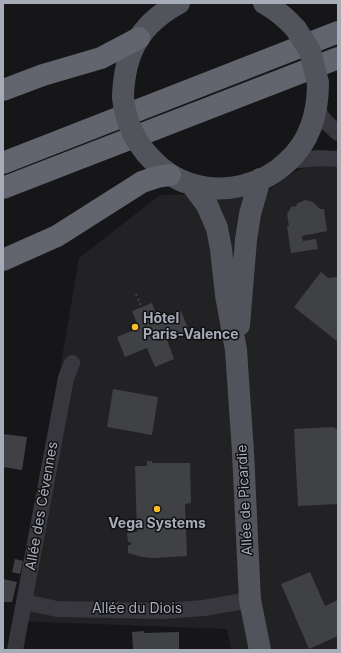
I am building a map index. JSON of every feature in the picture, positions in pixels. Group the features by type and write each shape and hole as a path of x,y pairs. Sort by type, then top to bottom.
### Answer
{"highway":[{"path":"3,90 43,74 101,58 144,31"},
{"path":"3,163 338,32"},
{"path":"3,188 338,58"},
{"path":"3,260 56,236 142,182 157,177 170,175"}],"main road":[{"path":"154,3 144,31 128,60 123,97 124,109 129,127 138,143 146,153 170,175 192,185 226,188 249,184 272,174 289,161 305,139 316,110 318,83 310,52 287,17 264,3"},
{"path":"144,31 160,14 179,3"},
{"name":"Allée de Picardie","path":"236,350 247,233 252,202 260,179"},
{"name":"Allée de Picardie","path":"192,185 207,205 217,228 226,295 236,350 243,452 250,600 260,650"}],"street":[{"path":"316,110 338,133"},
{"path":"289,161 319,158 338,159"},
{"name":"Allée des Cévennes","path":"15,650 66,378 72,363"},
{"name":"Allée du Diois","path":"25,602 57,609 164,611 204,608 250,600"}],"path":[{"path":"136,294 146,318"}],"shaded area":[{"path":"338,154 338,650 231,650 227,629 17,621 79,258 160,195 266,192 296,171"}],"building":[{"path":"305,200 313,202 320,209 324,209 327,231 302,236 303,241 316,239 318,249 291,253 287,226 289,226 287,214 292,206 295,207 298,203"},
{"path":"321,272 328,278 337,277 338,342 294,307"},
{"path":"152,303 158,320 181,311 189,331 167,340 174,359 155,367 147,348 125,357 117,337 139,328 132,311"},
{"path":"113,389 158,397 152,435 107,427"},
{"path":"334,427 338,430 338,504 298,506 294,429"},
{"path":"3,434 27,437 22,470 3,467"},
{"name":"Vega Systems","path":"147,461 152,461 152,463 190,463 191,503 185,504 187,556 153,558 128,553 128,545 131,545 131,542 128,542 127,533 137,532 135,466 147,466"},
{"path":"15,559 23,561 20,574 12,572"},
{"path":"310,572 325,606 338,600 338,636 309,649 281,584"},
{"path":"3,579 17,582 12,602 3,602"},
{"path":"144,631 144,633 179,632 179,650 133,650 132,632"}],"place":[{"name":"Hôtel Paris-Valence","path":"135,327"},
{"name":"Vega Systems","path":"157,509"}]}
